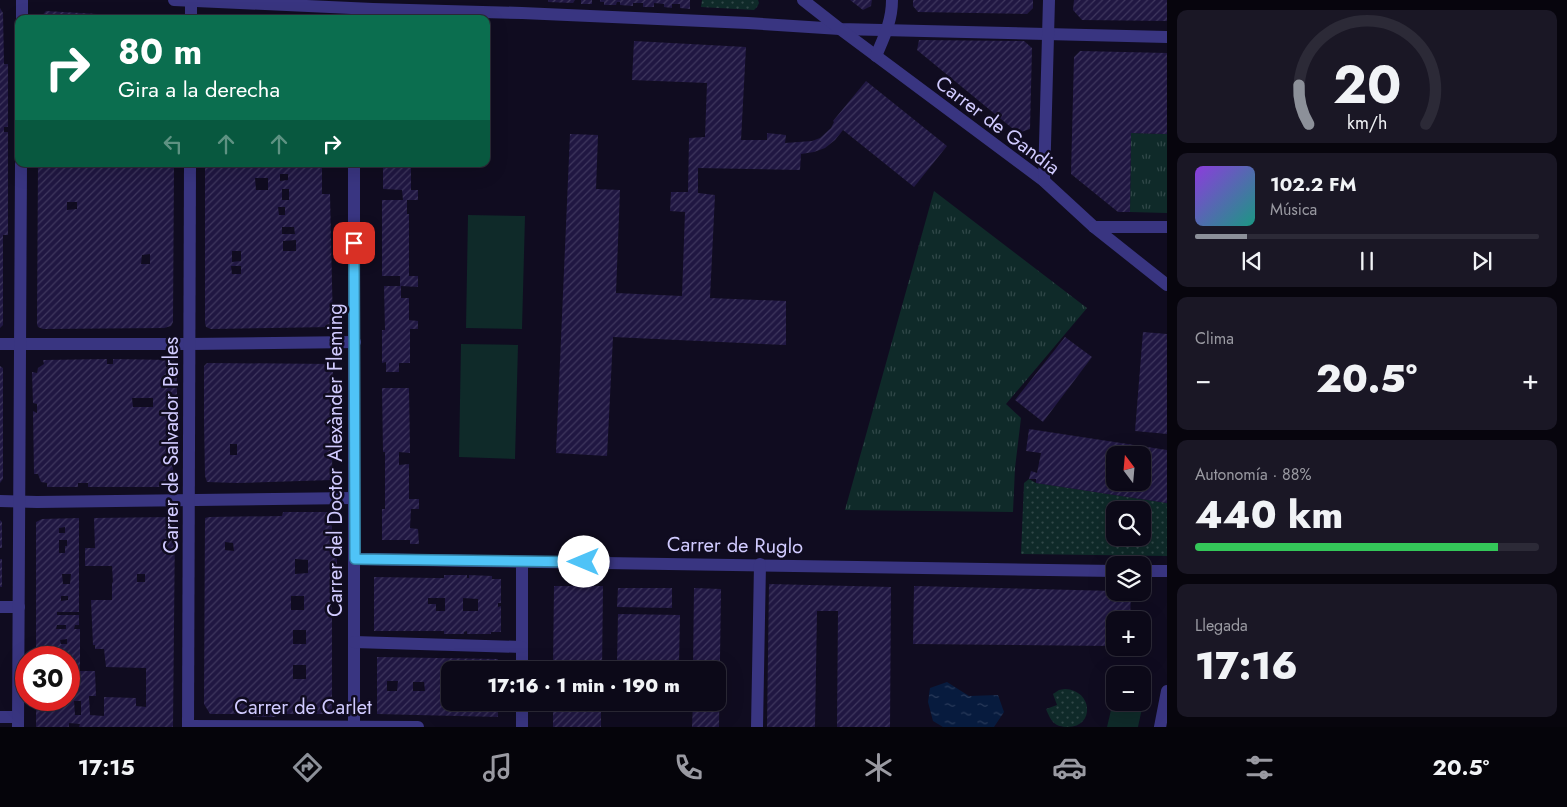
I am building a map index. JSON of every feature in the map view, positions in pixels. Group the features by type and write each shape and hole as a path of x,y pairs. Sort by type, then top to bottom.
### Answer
{"street":[{"path":"22,0 22,15"},
{"path":"174,0 352,9 522,13 840,29 1167,37"},
{"path":"191,0 191,15"},
{"path":"522,13 523,0"},
{"name":"Carrer de Gandia","path":"803,0 1044,181 1094,227 1167,285"},
{"path":"876,56 887,30 892,0"},
{"path":"1044,181 1049,0"},
{"path":"0,718 18,722 21,167"},
{"name":"Carrer de Salvador Perles","path":"188,726 190,167"},
{"name":"Carrer del Doctor Alexànder Fleming","path":"354,167 354,727"},
{"path":"1094,227 1167,227"},
{"path":"0,344 355,342"},
{"path":"0,501 354,498"},
{"name":"Carrer de Ruglo","path":"355,559 1106,570"},
{"path":"522,562 522,661"},
{"path":"757,727 760,564"},
{"path":"1151,571 1167,571"},
{"path":"0,607 19,607"},
{"path":"354,642 522,648"},
{"path":"1160,727 1167,691"},
{"path":"522,711 522,727"},
{"name":"Carrer de Carlet","path":"188,726 418,727"}],"green space":[{"path":"702,0 758,0 759,3 754,10 701,7"},
{"path":"1131,133 1167,134 1167,213 1130,212"},
{"path":"934,191 1087,308 1006,404 1021,418 1015,468 1013,512 845,510"},
{"path":"468,215 525,216 522,329 466,328"},
{"path":"461,344 518,345 515,459 459,457"},
{"path":"1029,479 1036,483 1167,503 1167,556 1021,554 1024,483"},
{"path":"1065,689 1081,695 1087,708 1083,721 1068,727 1059,726 1051,720 1046,709 1057,705 1053,694"},
{"path":"1111,711 1141,711 1138,727 1107,727"}],"water":[{"path":"947,682 969,696 998,695 1004,712 994,727 943,727 933,721 928,702 930,688"}],"building":[{"path":"548,0 575,0 573,3 548,2"},
{"path":"581,0 592,0 592,4 581,4"},
{"path":"600,0 690,0 690,9 680,8 680,4 672,4 672,8 664,7 664,4 654,3 654,7 643,7 643,3 633,3 633,6 620,5 620,2 617,2 616,5 604,5 604,2 600,2"},
{"path":"850,0 872,0 871,6 863,10"},
{"path":"913,0 1033,0 1033,8 1027,14 918,12 913,6"},
{"path":"1074,0 1167,0 1167,21 1082,20 1073,10"},
{"path":"0,8 3,13 4,64 8,64 8,127 4,127 4,132 8,132 8,235 3,235 3,325 0,328"},
{"path":"46,11 115,15 42,15"},
{"path":"919,40 1024,41 1032,48 1030,129 1018,133 917,50"},
{"path":"634,41 746,47 741,140 767,140 767,133 786,135 785,143 812,141 820,138 831,128 833,121 866,81 947,146 914,187 843,130 825,148 801,154 800,170 698,168 698,193 715,195 710,298 786,301 786,345 613,337 607,456 556,453 570,134 598,135 596,189 620,190 616,293 682,296 685,212 670,211 671,192 688,192 689,138 705,137 707,83 632,80"},
{"path":"1080,51 1167,53 1167,134 1131,133 1130,212 1118,212 1071,174 1074,57"},
{"path":"38,167 174,167 173,322 171,326 164,328 43,329 38,327","holes":["67,202 77,202 77,209 67,210","150,254 150,264 141,264 142,255"]},
{"path":"205,167 322,167 322,194 330,194 333,327 211,329 206,327","holes":["280,174 288,174 288,180 280,181","255,178 268,178 268,190 256,190","282,189 289,189 289,200 282,200","278,207 285,207 285,215 279,215","282,227 294,227 295,234 282,234","296,240 296,251 283,251 283,241","232,251 241,251 241,261 232,262","231,266 241,266 241,274 232,274"]},
{"path":"383,167 411,167 411,190 418,190 418,200 407,200 407,214 409,214 409,276 418,276 418,287 401,286 401,298 409,298 409,320 418,321 418,329 410,329 410,363 399,363 399,372 386,372 386,362 382,363 382,330 385,330 384,286 400,286 400,276 382,276 382,200 403,200 402,190 383,189"},
{"path":"1143,332 1167,334 1167,434 1135,431"},
{"path":"1065,337 1092,357 1043,422 1015,400"},
{"path":"107,359 107,364 113,364 113,359 174,360 177,363 177,403 174,402 173,407 173,479 172,482 168,483 168,487 88,487 88,483 78,483 78,487 47,487 47,483 41,482 38,474 34,474 33,411 37,413 37,404 33,403 32,372 37,373 38,368 44,364 43,360","holes":["132,398 153,398 153,407 133,407"]},
{"path":"207,363 333,364 332,480 207,482 205,476 204,366","holes":["230,444 237,444 237,455 230,455"]},
{"path":"0,366 3,368 3,479 0,483"},
{"path":"382,388 409,388 410,453 399,452 399,465 409,464 409,499 419,499 419,509 411,509 410,528 418,529 419,544 410,544 410,540 382,540 382,509 385,509 385,452 383,452"},
{"path":"1029,429 1141,446 1106,446 1106,491 1151,491 1151,448 1167,450 1167,503 1036,483 1036,479 1029,479 1031,471 1037,473 1041,453 1026,451"},
{"path":"283,512 328,512 332,516 332,554 337,556 337,582 332,583 332,714 276,714 276,717 253,717 253,714 210,714 204,704 205,518 282,516","holes":["225,542 233,543 234,551 225,550","295,559 308,560 308,573 295,574","291,596 304,596 304,610 291,610","293,630 306,630 306,644 293,644","293,665 306,665 306,679 293,679"]},
{"path":"79,518 79,612 57,612 57,615 79,615 79,625 75,625 74,629 80,629 80,646 36,646 36,522 42,519","holes":["65,527 65,533 59,533 59,528","59,540 67,540 65,553 59,553","62,574 71,574 70,584 63,584","61,596 68,596 68,600 61,601","57,625 66,625 66,629 56,629","67,639 67,644 61,644 60,640"]},
{"path":"94,518 173,518 175,524 173,727 79,727 80,724 69,723 69,727 36,727 36,711 75,711 75,715 81,715 80,671 95,671 96,696 89,696 90,715 104,716 104,697 136,698 136,706 146,707 146,668 106,667 104,649 95,649 95,645 93,645 91,600 112,600 113,583 112,566 85,566 85,548 95,548","holes":["137,574 145,574 145,582 137,582"]},
{"path":"0,520 2,522 2,548 0,548"},
{"path":"0,559 2,559 2,587 0,587"},
{"path":"444,575 467,575 467,578 469,578 469,575 492,576 492,579 501,579 501,603 498,603 498,607 501,606 501,632 467,634 467,631 464,634 444,634 444,631 374,631 374,577 444,578","holes":["428,598 445,598 445,611 436,611 436,604 428,604","463,598 478,599 478,611 463,611"]},
{"path":"769,584 891,587 890,727 837,727 838,611 817,611 815,727 767,727"},
{"path":"554,586 603,586 602,661 553,661"},
{"path":"914,586 1106,591 1106,601 1131,601 1130,611 1106,611 1106,646 913,644"},
{"path":"618,588 672,588 672,608 617,607"},
{"path":"694,588 721,589 720,661 693,661"},
{"path":"618,614 680,615 679,661 617,661"},
{"path":"377,657 498,659 498,661 441,661 441,711 498,711 498,717 377,714","holes":["387,681 398,681 397,691 387,691","413,682 424,682 425,691 413,691"]},
{"path":"553,711 601,711 601,727 553,727"},
{"path":"693,711 719,711 719,727 692,727"}],"route":[{"path":"354,243 355,559 584,562"}]}
